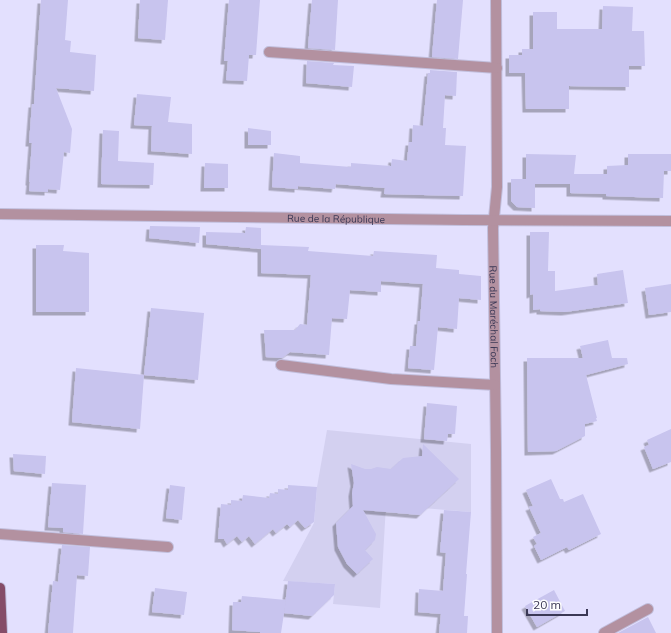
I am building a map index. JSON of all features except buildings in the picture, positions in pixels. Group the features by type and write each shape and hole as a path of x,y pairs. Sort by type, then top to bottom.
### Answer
{"main road":[{"path":"0,588 2,633"}],"street":[{"name":"Rue du Maréchal Foch","path":"496,0 497,187 494,220 497,633"},
{"path":"269,52 497,68"},
{"name":"Rue de la République","path":"0,214 671,221"},
{"path":"281,365 391,379 495,385"},
{"path":"0,534 168,547"},
{"path":"604,633 648,609"}],"shaded area":[{"path":"327,430 471,444 471,512 386,505 380,608 333,604 335,584 283,581 314,523 317,487"}]}
